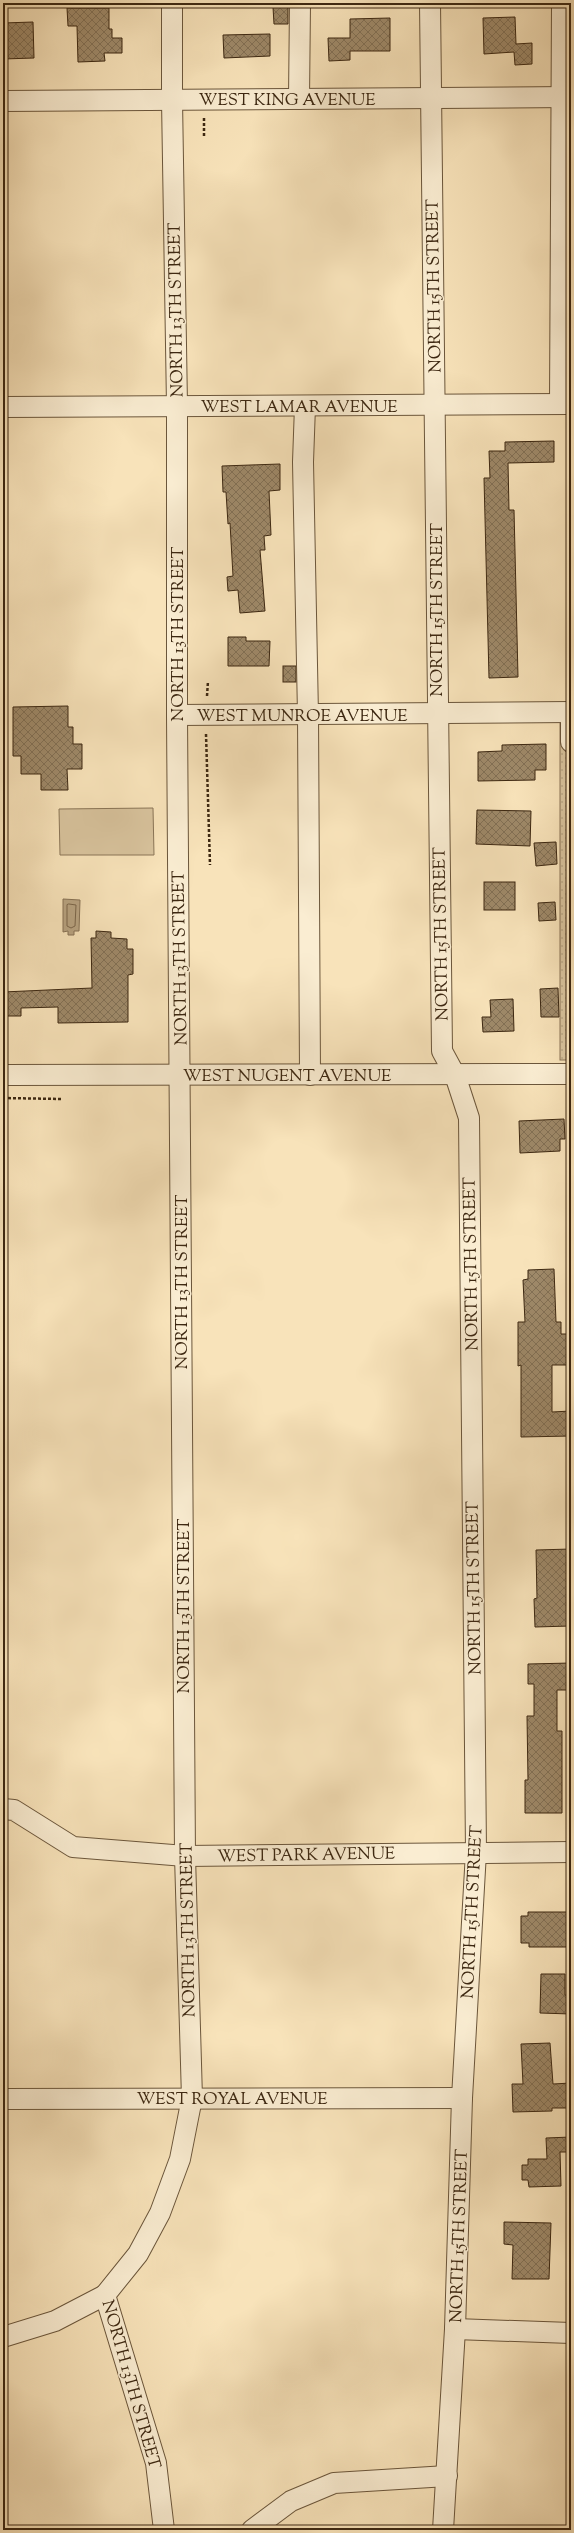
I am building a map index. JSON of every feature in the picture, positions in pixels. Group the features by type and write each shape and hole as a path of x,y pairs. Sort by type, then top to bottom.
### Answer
{"street":[{"name":"NORTH 13TH STREET","path":"164,2530 156,2463 105,2295 138,2254 160,2213 180,2158 192,2098 185,1856 176,715 177,406 172,100 172,3"},
{"path":"299,99 300,3"},
{"name":"NORTH 15TH STREET","path":"430,3 435,406 436,715 442,1051 455,1075 469,1118 476,1852 462,2098 455,2329 443,2530"},
{"path":"562,3 566,97 566,404"},
{"name":"WEST KING AVENUE","path":"3,101 566,97"},
{"name":"WEST LAMAR AVENUE","path":"3,408 566,404"},
{"path":"306,406 303,462 308,715 310,1075"},
{"path":"571,712 571,742"},
{"name":"WEST MUNROE AVENUE","path":"176,715 436,715 571,712"},
{"name":"WEST NUGENT AVENUE","path":"3,1075 571,1074"},
{"name":"WEST PARK AVENUE","path":"3,1809 14,1810 73,1846 185,1856 571,1852"},
{"name":"WEST ROYAL AVENUE","path":"3,2099 462,2098"},
{"path":"3,2337 55,2321 105,2295"},
{"path":"455,2329 571,2333"},
{"path":"252,2530 291,2501 334,2483 446,2476"}],"path":[{"path":"204,113 204,137"},
{"path":"207,701 208,681"},
{"path":"206,727 210,865"},
{"path":"3,1098 62,1099"}],"shaded area":[{"path":"560,722 571,722 571,1060 560,1060"},
{"path":"153,808 154,855 60,855 59,809"}],"water":[{"path":"63,899 80,900 79,931 74,931 74,935 68,935 68,931 63,932"}],"building":[{"path":"273,7 288,7 288,24 274,24"},
{"path":"67,8 109,8 109,29 112,29 112,38 122,38 122,53 104,53 105,61 78,62 77,26 68,26"},
{"path":"515,17 516,44 532,43 532,64 515,65 514,52 484,54 483,18"},
{"path":"390,18 390,51 350,51 350,60 329,61 328,38 350,38 350,19"},
{"path":"33,22 34,58 3,59 3,23"},
{"path":"270,34 270,56 224,58 223,35"},
{"path":"554,441 554,462 508,463 509,510 514,510 518,677 489,678 484,478 490,478 489,451 505,451 505,442"},
{"path":"280,464 280,490 269,491 271,535 264,536 265,550 260,550 265,611 240,613 238,590 228,591 227,577 233,576 230,523 228,524 226,492 223,492 222,466"},
{"path":"228,637 246,637 246,641 270,641 269,666 228,666"},
{"path":"283,666 296,666 296,682 283,682"},
{"path":"68,706 68,727 73,727 73,744 82,744 82,769 67,769 68,790 41,790 41,774 21,774 21,756 13,756 13,707"},
{"path":"546,744 546,770 535,770 535,780 478,781 478,752 502,751 502,745"},
{"path":"477,810 531,811 530,846 476,844"},
{"path":"556,842 557,864 536,866 534,843"},
{"path":"484,882 515,882 515,910 484,910"},
{"path":"555,902 556,920 539,921 538,903"},
{"path":"96,931 111,932 111,938 127,939 127,949 133,949 133,974 128,975 128,1022 58,1023 58,1007 21,1008 21,1016 3,1016 3,992 92,988 91,938 96,938"},
{"path":"558,988 559,1017 541,1017 540,989"},
{"path":"513,999 514,1031 483,1032 482,1017 491,1017 490,1000"},
{"path":"564,1119 565,1139 560,1139 560,1151 520,1153 519,1121"},
{"path":"554,1269 556,1322 561,1322 561,1334 571,1334 571,1365 552,1365 552,1412 571,1411 571,1436 521,1437 521,1365 518,1366 518,1322 525,1322 523,1280 528,1279 528,1270"},
{"path":"571,1549 571,1574 568,1574 570,1626 535,1627 534,1599 537,1598 536,1550"},
{"path":"571,1663 571,1690 557,1690 557,1731 562,1731 562,1813 525,1813 525,1780 528,1780 527,1716 534,1716 534,1684 528,1684 528,1664"},
{"path":"528,1912 571,1912 571,1947 529,1947 529,1943 521,1943 521,1916 528,1916"},
{"path":"541,1974 565,1974 565,1995 571,1996 571,2014 540,2013"},
{"path":"550,2043 553,2084 571,2083 571,2108 552,2108 552,2111 513,2112 512,2084 523,2084 521,2044"},
{"path":"571,2137 571,2152 560,2152 561,2186 529,2187 528,2180 522,2180 522,2165 528,2165 528,2159 547,2159 546,2138"},
{"path":"504,2222 551,2223 549,2279 512,2279 513,2245 504,2244"}]}
